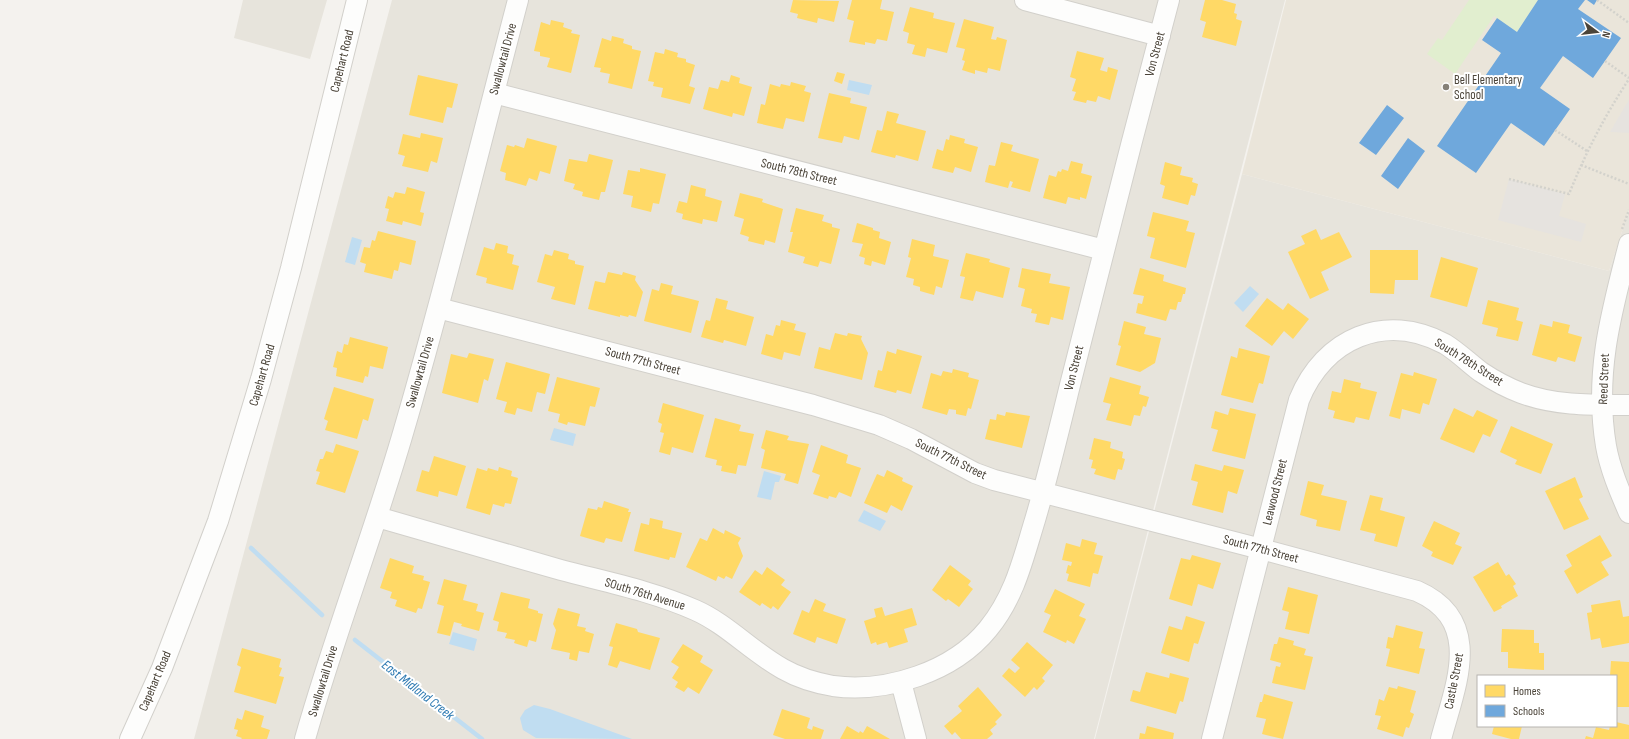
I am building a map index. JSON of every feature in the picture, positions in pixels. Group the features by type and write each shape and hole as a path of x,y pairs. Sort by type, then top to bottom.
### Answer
{"street":[{"name":"Capehart Road","path":"130,739 162,668 218,521 261,379 292,268 357,0"},
{"name":"Swallowtail Drive","path":"305,739 322,677 377,517 403,434 438,308 518,0"},
{"path":"1025,0 1160,36"},
{"name":"Von Street","path":"901,682 934,670 966,650 986,631 1002,609 1017,580 1043,492 1169,0"},
{"name":"South 78th Street","path":"494,93 1104,250"},
{"name":"Reed Street","path":"1629,244 1606,338 1603,367 1602,405 1606,447 1612,470 1629,513"},
{"name":"South 77th Street","path":"438,308 813,405 879,425 911,439 975,473 994,480 1417,591 1440,604 1453,622"},
{"name":"South 78th Street","path":"1335,350 1351,339 1370,333 1384,331 1412,333 1425,336 1446,345 1482,372 1519,392 1533,397 1564,404 1629,405"},
{"name":"Leawood Street","path":"1212,739 1299,400 1305,385 1313,372 1322,360 1335,350"},
{"name":"SOuth 76th Avenue","path":"377,517 559,570 662,597 699,611 728,629 783,669 810,681 834,686 862,687 901,682"},
{"name":"Castle Street","path":"1441,739 1460,657 1458,634 1453,622"},
{"path":"901,682 916,739"}],"path":[{"path":"1597,0 1629,23"},
{"path":"1508,179 1569,194 1587,151 1601,124 1629,78 1605,61"},
{"path":"1555,130 1587,151"},
{"path":"1581,165 1629,184"}],"shaded area":[{"path":"243,0 327,0 310,59 234,38"},
{"path":"392,0 1285,0 1094,739 194,739"},
{"name":"Bell Elementary School","path":"1286,0 1629,0 1629,210 1609,271 1242,174"},
{"path":"1629,100 1629,133 1610,132 1624,108"},
{"path":"1242,174 1609,271 1629,210 1629,739 1095,739"},
{"path":"1509,179 1565,194 1559,216 1586,224 1581,242 1498,220"}],"green space":[{"path":"1469,0 1538,0 1517,32 1494,16 1455,74 1427,54 1438,38 1442,40"}],"water":[{"path":"849,80 872,85 869,95 847,90"},
{"path":"352,237 362,240 355,265 345,262"},
{"path":"1250,286 1259,294 1243,312 1234,303"},
{"path":"554,428 576,434 573,446 550,440"},
{"path":"764,471 781,476 779,482 775,482 771,500 757,497"},
{"path":"864,510 886,521 880,531 858,521"},
{"path":"453,632 477,639 474,651 449,644"},
{"path":"534,705 550,709 632,739 536,738 523,730 520,718 525,710"}],"building: Homes":[{"path":"793,0 839,1 834,22 818,18 817,23 797,18 798,14 790,12"},
{"path":"852,0 882,0 880,9 894,12 887,41 877,39 875,44 865,42 865,45 849,42 854,21 847,19"},
{"path":"1205,0 1222,0 1236,4 1234,13 1237,14 1236,19 1242,21 1236,46 1202,37 1206,22 1200,20"},
{"path":"910,7 934,13 933,18 955,23 947,53 927,48 925,57 912,54 915,45 907,43 909,33 903,31"},
{"path":"964,19 994,27 991,39 996,40 997,37 1007,40 1000,71 988,68 987,73 975,70 975,74 962,70 965,61 962,60 965,49 956,47"},
{"path":"551,20 564,23 563,27 572,30 571,33 580,35 571,73 547,67 550,58 540,56 540,52 534,51 541,22 550,25"},
{"path":"612,36 624,39 623,43 632,46 632,49 641,51 632,89 608,83 610,74 600,72 601,68 594,67 602,38 611,41"},
{"path":"665,49 678,53 677,57 686,59 686,62 695,65 689,86 695,88 690,104 661,97 663,88 653,86 654,82 648,81 655,52 664,54"},
{"path":"1077,51 1104,58 1100,70 1107,72 1108,67 1118,70 1110,100 1098,96 1096,102 1087,100 1086,103 1073,100 1076,92 1072,91 1076,79 1070,77"},
{"path":"837,72 845,74 842,84 834,81"},
{"path":"418,75 458,84 452,108 447,107 443,123 409,115"},
{"path":"731,75 740,78 739,83 752,87 744,116 733,113 732,117 703,109 709,87 718,89 721,80 729,82"},
{"path":"791,82 806,86 804,91 811,93 804,122 786,118 783,129 757,123 761,104 765,105 770,84 780,87 781,84 790,86"},
{"path":"829,93 851,98 850,103 867,107 859,140 844,136 842,143 818,138"},
{"path":"887,111 899,114 896,123 926,131 918,161 896,155 895,158 871,152 877,130 882,131"},
{"path":"421,133 443,138 437,163 431,161 428,172 402,166 405,156 398,154 403,134 420,138"},
{"path":"950,135 965,139 964,143 978,147 971,172 955,167 953,173 932,168 937,149 943,151 946,139 949,140"},
{"path":"527,138 557,146 550,174 540,171 537,181 529,178 526,186 505,180 506,173 500,171 507,145 514,147 515,145 524,148"},
{"path":"1001,142 1013,145 1011,151 1039,159 1030,192 1011,187 1013,182 1010,181 1008,188 985,182 989,165 995,166"},
{"path":"589,154 613,160 605,192 601,192 599,200 582,196 583,192 573,189 575,184 564,181 569,159 587,162"},
{"path":"1071,161 1083,164 1081,173 1092,176 1086,199 1080,197 1080,200 1068,197 1066,204 1043,198 1049,175 1056,177 1058,171 1061,172 1062,169 1068,171"},
{"path":"1165,162 1182,167 1180,175 1193,178 1192,182 1198,184 1195,196 1191,195 1188,205 1162,198 1165,186 1160,184"},
{"path":"640,168 666,174 659,204 653,203 651,212 631,207 633,196 623,194 628,170 640,172"},
{"path":"691,185 706,189 705,196 722,201 717,222 703,219 702,224 682,219 683,214 676,212 679,201 687,203"},
{"path":"407,187 425,192 420,212 424,213 421,226 403,221 402,225 386,221 389,209 385,208 388,196 393,198 395,192 405,194"},
{"path":"740,193 763,199 762,202 783,209 775,243 765,240 764,245 748,241 749,237 740,234 744,219 734,216"},
{"path":"796,208 824,215 822,221 832,224 832,227 840,229 831,264 820,261 818,267 803,263 805,257 788,252 793,232 790,232"},
{"path":"1153,212 1189,221 1186,231 1195,233 1186,268 1150,258 1155,238 1147,236"},
{"path":"857,223 873,228 873,230 880,232 879,238 891,242 885,265 872,261 871,266 864,264 865,258 859,256 863,244 852,242"},
{"path":"1316,229 1321,240 1339,232 1352,257 1321,272 1329,290 1310,299 1288,252 1305,244 1301,236"},
{"path":"378,231 416,241 411,265 400,262 398,271 394,270 392,279 364,272 366,264 360,262 364,247 370,248 372,240 375,241"},
{"path":"912,239 935,245 933,256 949,260 942,288 936,286 934,295 920,291 920,287 913,285 914,279 906,277 911,258 908,257"},
{"path":"496,243 508,246 507,253 514,255 512,264 519,266 513,290 486,283 487,278 476,275 484,247 494,250"},
{"path":"554,250 569,254 568,259 575,261 575,264 584,266 575,305 551,299 555,287 537,282 545,254 552,256"},
{"path":"1370,250 1418,250 1418,280 1395,280 1394,294 1370,293"},
{"path":"966,253 990,259 989,262 1010,268 1003,298 976,291 973,301 960,298 965,277 960,276"},
{"path":"1441,257 1478,268 1467,307 1430,297"},
{"path":"1022,268 1051,274 1049,283 1070,287 1063,320 1051,317 1049,325 1035,322 1037,314 1031,313 1032,309 1021,306 1025,289 1018,287"},
{"path":"1140,268 1164,275 1163,281 1186,288 1181,302 1178,302 1176,310 1170,309 1166,321 1136,313 1138,303 1142,304 1144,296 1133,294"},
{"path":"608,272 622,275 623,272 636,276 635,280 643,292 636,317 620,315 620,317 588,309 595,281 605,283"},
{"path":"661,283 673,286 671,294 699,301 691,333 644,321 652,289 659,291"},
{"path":"716,298 728,301 726,309 754,317 746,346 724,340 723,343 701,337 706,320 710,321"},
{"path":"1267,298 1283,310 1288,303 1309,319 1293,339 1284,331 1272,346 1245,326"},
{"path":"1488,300 1519,308 1516,320 1523,322 1518,341 1496,336 1498,328 1482,324"},
{"path":"781,320 796,324 794,330 806,333 800,356 784,352 782,360 761,354 766,334 773,336 776,325 780,326"},
{"path":"1124,321 1146,327 1144,334 1161,338 1155,363 1140,372 1116,365 1121,346 1118,345"},
{"path":"1553,321 1570,325 1568,333 1582,337 1575,362 1558,357 1556,362 1532,355 1540,324 1552,327"},
{"path":"835,333 847,336 848,333 862,336 861,339 868,353 862,380 814,368 819,347 830,350"},
{"path":"350,337 388,347 383,369 370,366 368,377 365,376 363,383 336,376 337,368 333,367 337,351 342,353 344,344 348,345"},
{"path":"1239,348 1270,356 1263,384 1259,383 1253,403 1221,395 1231,356 1237,358"},
{"path":"897,349 922,356 911,394 897,390 896,393 874,387 878,370 882,371 887,351 896,354"},
{"path":"469,353 494,359 488,381 484,379 478,403 442,393 451,354 467,358"},
{"path":"506,362 550,374 545,394 537,392 532,412 517,408 515,415 504,412 507,402 496,399"},
{"path":"953,369 969,373 968,377 979,380 971,409 968,408 966,416 956,414 956,410 949,409 947,415 922,408 931,373 941,376 943,371 952,373"},
{"path":"1414,372 1437,379 1429,405 1423,403 1420,414 1402,409 1400,419 1389,416 1401,373 1413,376"},
{"path":"557,377 600,388 595,407 590,406 585,426 568,422 567,425 558,422 560,414 548,411"},
{"path":"1110,377 1141,386 1139,394 1149,397 1146,407 1143,406 1140,416 1134,415 1131,426 1106,420 1111,404 1103,402"},
{"path":"1344,379 1361,383 1360,388 1377,392 1369,420 1356,417 1354,423 1333,418 1335,411 1328,409 1332,391 1341,393"},
{"path":"334,387 374,399 368,421 363,419 357,439 325,430 328,421 324,419"},
{"path":"663,403 704,415 693,453 672,447 670,455 659,452 664,433 660,432 662,424 658,422"},
{"path":"1230,408 1256,414 1245,459 1212,451 1218,430 1211,428 1215,411 1228,415"},
{"path":"1454,408 1473,417 1477,410 1498,420 1490,437 1483,434 1474,453 1440,439"},
{"path":"1006,412 1030,416 1022,448 985,439 990,419 996,420 997,414 1005,416"},
{"path":"715,418 741,425 739,431 754,434 746,466 738,465 736,474 721,471 722,466 716,465 717,460 705,457"},
{"path":"1511,426 1553,444 1541,474 1515,464 1517,460 1500,452"},
{"path":"766,430 789,436 787,440 809,444 798,484 784,480 786,474 761,468 765,450 761,448"},
{"path":"1094,438 1111,442 1110,448 1123,452 1122,458 1125,459 1122,470 1118,469 1115,480 1094,474 1096,469 1091,468 1093,460 1089,459"},
{"path":"336,444 359,451 345,493 316,484 320,472 316,471 320,459 323,459 326,451 333,453"},
{"path":"821,445 848,455 846,463 861,468 851,497 839,492 836,498 829,496 828,499 813,494 820,475 812,472"},
{"path":"434,456 466,466 457,496 439,491 438,497 416,491 422,470 429,472"},
{"path":"1195,464 1222,471 1224,465 1244,470 1237,494 1228,491 1223,513 1192,505 1198,482 1191,480"},
{"path":"499,467 512,471 511,476 518,478 511,504 505,503 504,507 493,504 490,515 466,508 477,468 487,471 488,468 498,471"},
{"path":"887,470 903,478 902,481 913,486 902,511 891,505 887,513 864,503 877,474 884,477"},
{"path":"1575,477 1583,497 1579,499 1589,519 1564,530 1545,491"},
{"path":"1308,481 1324,485 1321,495 1347,501 1340,531 1316,526 1317,520 1300,515"},
{"path":"1370,495 1383,498 1380,510 1405,517 1397,547 1374,541 1376,534 1360,530"},
{"path":"604,501 629,509 628,512 631,512 622,542 606,538 604,543 580,536 588,508 597,510 598,507 602,508"},
{"path":"650,518 663,521 662,528 682,533 675,558 670,557 669,560 634,551 641,523 649,525"},
{"path":"1434,521 1460,533 1455,544 1462,547 1453,565 1431,556 1433,552 1422,546"},
{"path":"713,528 724,534 725,530 741,538 738,543 743,556 732,579 726,576 724,579 718,576 716,581 686,567 700,538 707,541"},
{"path":"1600,535 1612,556 1601,562 1609,575 1577,594 1564,571 1572,566 1566,555"},
{"path":"1082,539 1097,543 1094,554 1103,556 1098,574 1093,573 1090,587 1067,581 1069,574 1066,573 1068,565 1071,566 1072,562 1062,560 1066,543 1080,547"},
{"path":"1192,555 1221,563 1213,589 1198,584 1192,606 1169,599 1181,558 1190,560"},
{"path":"390,558 414,566 412,573 424,576 423,580 430,582 422,609 418,608 416,613 395,606 397,600 390,598 392,592 380,588"},
{"path":"1498,562 1506,576 1509,574 1516,584 1513,586 1518,596 1494,612 1473,577"},
{"path":"950,565 971,581 968,585 973,589 959,607 948,599 946,601 932,590"},
{"path":"767,567 785,580 781,585 791,592 778,610 773,606 771,609 762,603 760,606 739,592 755,570 762,575"},
{"path":"444,579 467,585 463,600 478,604 476,611 484,613 479,631 461,626 462,624 454,622 450,636 437,633 444,606 437,604"},
{"path":"1288,587 1318,595 1309,634 1285,629 1289,612 1282,610"},
{"path":"1055,589 1085,604 1079,616 1086,619 1074,644 1067,640 1066,643 1043,632 1051,615 1044,612"},
{"path":"501,592 530,599 528,608 543,614 536,642 529,640 527,647 514,643 515,640 505,638 507,633 497,631 499,622 493,620"},
{"path":"815,599 826,604 823,611 846,619 837,644 817,637 815,643 793,634 802,610 809,613"},
{"path":"1620,600 1623,617 1629,616 1629,643 1602,648 1600,638 1591,640 1587,613 1592,612 1591,605"},
{"path":"882,607 885,616 912,608 917,625 904,629 908,642 889,648 887,642 877,645 876,642 871,644 864,621 876,617 874,609"},
{"path":"558,608 580,614 577,626 586,628 585,631 594,634 589,653 579,651 577,661 569,659 570,653 551,649 556,630 553,624"},
{"path":"1186,616 1205,622 1198,644 1194,643 1189,662 1161,653 1169,626 1182,630"},
{"path":"616,623 637,629 638,632 660,638 650,670 620,661 617,668 608,665 613,647 609,646"},
{"path":"1396,625 1423,632 1419,648 1425,649 1419,674 1386,666 1390,649 1386,648 1388,637 1393,638"},
{"path":"1502,629 1534,630 1534,643 1539,643 1539,653 1544,653 1544,670 1508,668 1508,652 1501,652"},
{"path":"1279,637 1294,641 1293,645 1306,649 1304,655 1313,657 1305,690 1272,683 1276,666 1280,667 1281,663 1270,660 1274,644 1277,644"},
{"path":"1027,642 1053,665 1042,678 1045,681 1037,690 1034,687 1025,697 1002,676 1009,668 1015,673 1020,668 1011,660"},
{"path":"683,644 703,656 700,662 713,670 699,694 688,687 684,692 675,687 678,682 672,678 679,667 671,662"},
{"path":"242,648 281,659 279,667 282,668 279,676 284,677 276,704 234,692 241,667 237,665"},
{"path":"1611,661 1629,662 1629,707 1617,707 1617,675 1610,675"},
{"path":"1146,672 1169,678 1170,673 1189,678 1183,702 1180,701 1176,714 1130,701 1133,690 1140,692"},
{"path":"1398,686 1416,691 1410,712 1414,714 1409,728 1406,727 1403,737 1377,729 1381,716 1375,715 1379,699 1384,701 1389,687 1397,689"},
{"path":"978,687 1002,715 995,722 997,724 990,730 993,734 987,739 961,739 955,732 952,735 944,726 962,711 958,706"},
{"path":"1264,694 1293,702 1283,739 1262,734 1266,719 1256,717"},
{"path":"782,709 810,718 807,728 812,730 813,726 824,730 821,739 785,739 773,735"},
{"path":"245,710 264,716 261,727 270,730 267,739 241,739 242,738 236,736 238,730 234,729 237,718 242,720"},
{"path":"1617,722 1629,725 1629,739 1585,739 1586,736 1593,738 1596,727 1609,730 1610,727 1617,727"},
{"path":"847,726 859,733 860,731 863,733 867,726 890,739 840,739"},
{"path":"1147,726 1174,733 1173,739 1139,739 1140,733 1145,734"},
{"path":"1494,727 1522,727 1519,739 1511,739 1492,734"}],"building: Schools":[{"path":"1538,0 1585,0 1578,9 1621,38 1593,78 1563,56 1540,88 1570,109 1544,146 1511,123 1476,173 1437,146 1501,53 1482,40 1497,18 1517,32"},
{"path":"1587,0 1597,0 1594,5"},
{"path":"1387,105 1404,118 1376,155 1359,143"},
{"path":"1408,138 1425,151 1398,189 1381,176"}],"waterway":[{"name":"East Midland Creek","path":"251,548 322,615"},
{"name":"East Midland Creek","path":"355,640 482,739"}],"place":[{"name":"Bell Elementary School","path":"1446,87"}]}
